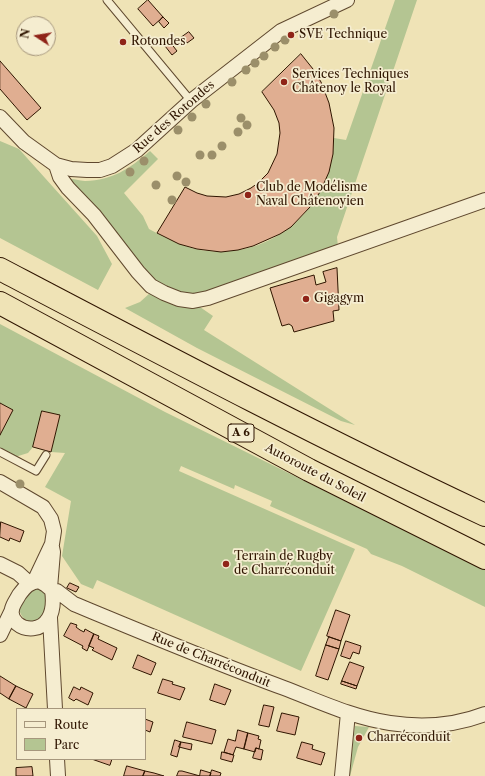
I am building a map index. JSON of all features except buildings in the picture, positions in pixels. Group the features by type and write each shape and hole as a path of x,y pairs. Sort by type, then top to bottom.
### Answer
{"highway":[{"path":"0,268 179,363 485,515"},
{"name":"Autoroute du Soleil","path":"0,303 309,470 485,558"}],"street":[{"name":"Rue des Rotondes","path":"0,117 24,142 56,165 71,169 87,170 100,170 112,166 137,150 191,101 281,31 347,0"},
{"path":"56,165 60,177 68,188 94,215 138,272 151,286 164,294 179,299 193,301 208,298 485,200"},
{"path":"0,482 43,506 51,519 54,531 52,544 51,613 55,708"},
{"path":"1,633 18,596 25,586 32,582 52,544"},
{"path":"0,564 32,582 42,583 51,589"},
{"name":"Rue de Charréconduit","path":"51,589 57,591 74,604 204,658 348,713 389,723 424,726 449,725 485,714"},
{"path":"1,633 25,627 36,628 45,624 51,613 74,604"},
{"path":"12,610 13,618 52,647"},
{"path":"342,776 348,713"},
{"path":"57,760 58,776"}],"lane":[{"path":"107,0 191,101"},
{"path":"0,452 36,471 46,455"}],"green space":[{"path":"395,0 417,0 337,237 338,247 192,297 155,283 66,179 85,181 112,176 128,168 150,151 158,159 124,193 143,216 149,229 185,246 208,251 233,251 256,246 277,236 296,222 312,205 323,184 331,162 334,138 346,140"},
{"path":"0,141 19,149 97,236 112,264 98,290 0,238"},
{"path":"150,293 185,306 200,307 213,316 204,330 355,425 341,421 197,348 125,308 140,302"},
{"path":"0,324 165,412 485,570 485,607 402,566 371,554 367,549 270,506 272,501 235,485 234,489 181,466 179,471 355,549 301,671 97,580 93,589 81,584 62,556 71,501 45,487 65,453 51,452 60,415 42,411 33,447 28,453 15,457 0,448"},
{"path":"36,586 44,592 47,602 45,615 32,624 24,618 19,609 30,588"},
{"path":"355,726 369,727 358,747 349,776"}],"place":[{"name":"SVE Technique","path":"291,35"},
{"name":"Rotondes","path":"123,42"},
{"name":"Services Techniques Châtenoy le Royal","path":"284,82"},
{"name":"Club de Modélisme Naval Châtenoyien","path":"248,195"},
{"name":"Gigagym","path":"306,299"},
{"name":"Terrain de Rugby de Charréconduit","path":"226,564"},
{"name":"Charréconduit","path":"359,738"}]}
